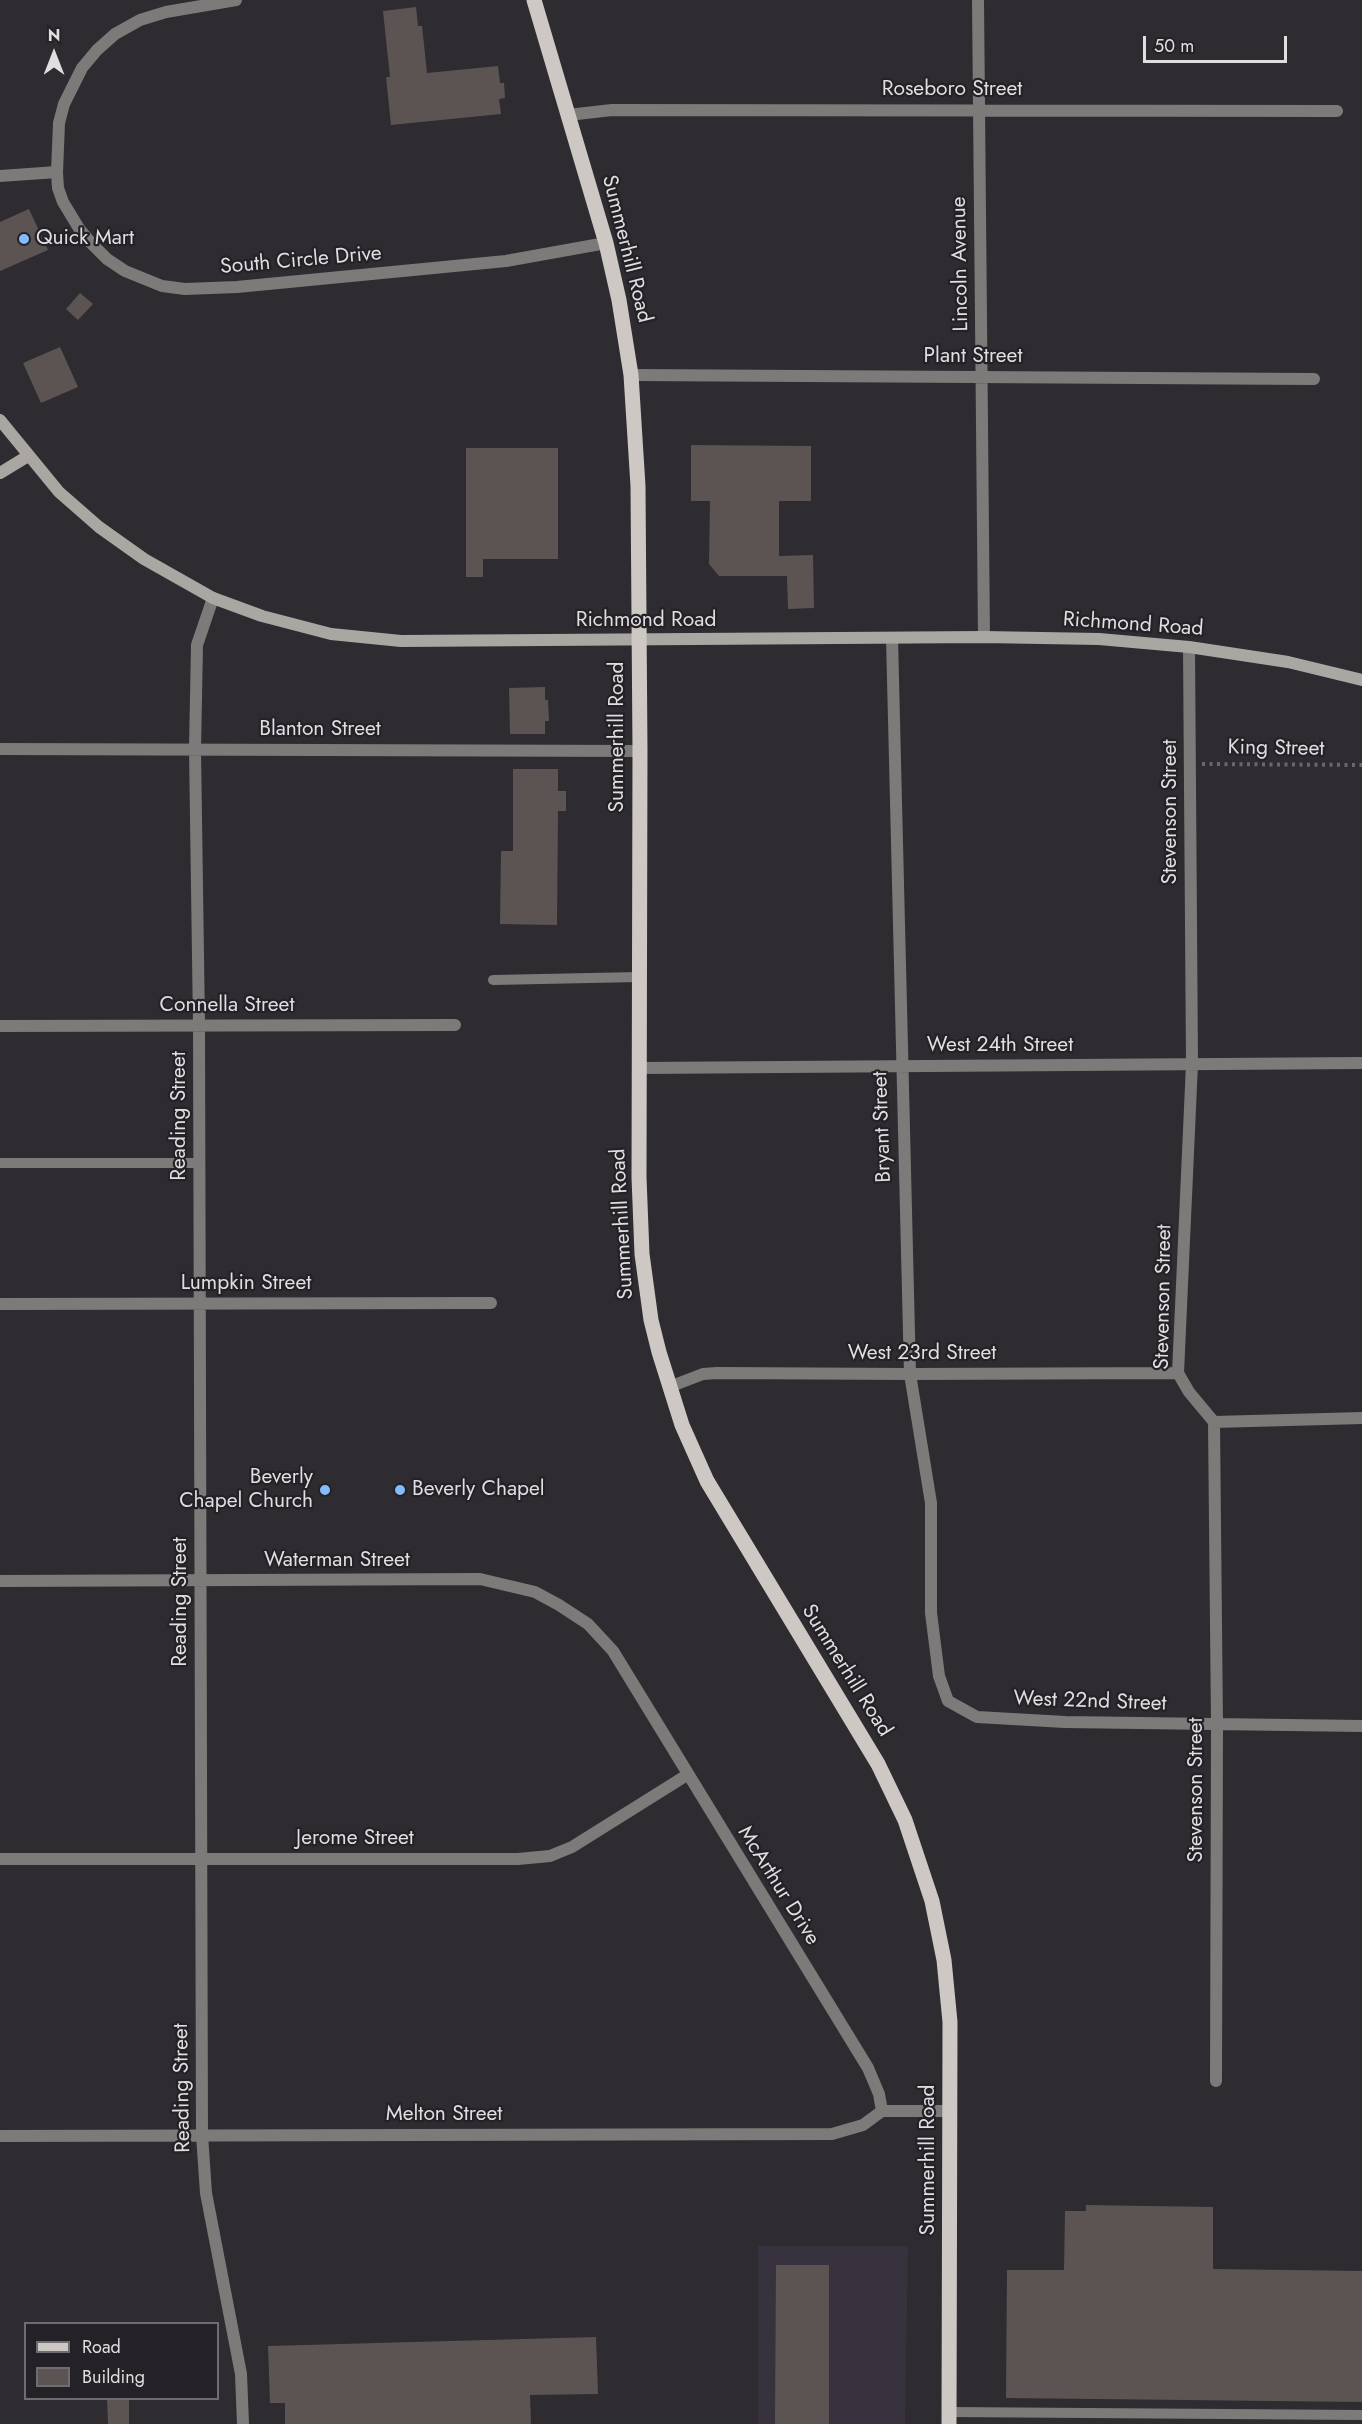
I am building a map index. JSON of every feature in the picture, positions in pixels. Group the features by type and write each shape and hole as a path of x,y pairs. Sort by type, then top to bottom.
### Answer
{"main road":[{"name":"Summerhill Road","path":"534,0 606,243 619,300 631,375 638,486 639,1177 642,1254 651,1320 682,1425 707,1481 746,1549 864,1739 905,1820 924,1872 944,1960 950,2022 949,2418"}],"street":[{"name":"South Circle Drive","path":"236,0 166,12 140,20 115,34 97,50 77,77 64,104 58,134 57,172 58,188 63,202 91,243 107,259 125,271 142,279 174,287 237,287 475,265 606,243"},
{"name":"Lincoln Avenue","path":"978,0 984,637"},
{"name":"Roseboro Street","path":"568,116 612,110 1337,111"},
{"path":"0,176 57,172"},
{"name":"Plant Street","path":"631,375 1314,379"},
{"name":"Richmond Road","path":"0,420 59,492 106,532 168,574 213,598 288,624 354,638 401,641 984,637 1099,639 1189,647 1288,662 1362,680"},
{"path":"0,473 28,456"},
{"name":"Reading Street","path":"213,598 197,645 195,749 199,1025 202,2135 206,2193 241,2374 243,2424"},
{"name":"Bryant Street","path":"892,638 910,1374 931,1503 931,1613"},
{"name":"Stevenson Street","path":"1189,647 1192,1064 1178,1373 1189,1392 1214,1422 1217,1725 1216,2081"},
{"name":"Blanton Street","path":"0,749 640,751"},
{"name":"Connella Street","path":"0,1026 455,1024"},
{"name":"West 24th Street","path":"639,1068 1362,1063"},
{"name":"Lumpkin Street","path":"0,1304 491,1303"},
{"name":"West 23rd Street","path":"669,1387 703,1374 717,1373 1178,1373"},
{"path":"1214,1422 1362,1418"},
{"name":"Waterman Street","path":"0,1581 480,1580 535,1592 588,1624 613,1651 633,1684"},
{"name":"West 22nd Street","path":"931,1613 939,1676 948,1701 977,1718 1217,1725 1362,1725"},
{"name":"McArthur Drive","path":"633,1684 868,2068 879,2094 882,2111"},
{"name":"Jerome Street","path":"0,1859 506,1859 550,1856 572,1847 687,1775"},
{"path":"882,2111 950,2111"},
{"name":"Melton Street","path":"0,2136 832,2133 863,2125 882,2111"}],"lane":[{"path":"493,980 639,977"},
{"path":"0,1163 199,1163"},
{"path":"949,2418 1362,2415"}],"path":[{"name":"King Street","path":"1190,764 1362,765"}],"shaded area":[{"path":"758,2246 908,2246 905,2424 758,2424"}],"building":[{"path":"416,7 418,26 422,26 427,73 498,66 500,83 504,83 505,98 499,99 501,114 391,125 386,77 390,77 383,11"},
{"name":"Quick Mart","path":"29,209 48,250 0,271 0,222"},
{"path":"80,293 93,304 78,320 66,309"},
{"path":"60,347 78,387 41,403 23,363"},
{"path":"691,445 811,446 811,501 779,501 779,556 813,555 814,608 788,609 787,576 719,576 709,564 710,501 691,501"},
{"path":"466,448 558,448 558,559 483,559 483,577 466,577"},
{"path":"545,687 549,721 545,721 545,734 510,734 509,688"},
{"path":"513,769 558,769 558,791 566,791 566,811 558,811 557,925 500,924 501,851 513,851"},
{"path":"1086,2205 1213,2207 1213,2269 1362,2271 1362,2402 1006,2398 1007,2270 1064,2270 1065,2211 1086,2211"},
{"path":"776,2265 829,2265 829,2424 775,2424"},
{"path":"596,2337 598,2394 530,2395 531,2424 285,2424 285,2403 270,2403 268,2346"},
{"path":"107,2400 129,2400 129,2424 108,2424"}],"place":[{"name":"Quick Mart","path":"24,239"},
{"name":"Beverly Chapel Church","path":"325,1490"},
{"name":"Beverly Chapel","path":"400,1490"}]}
